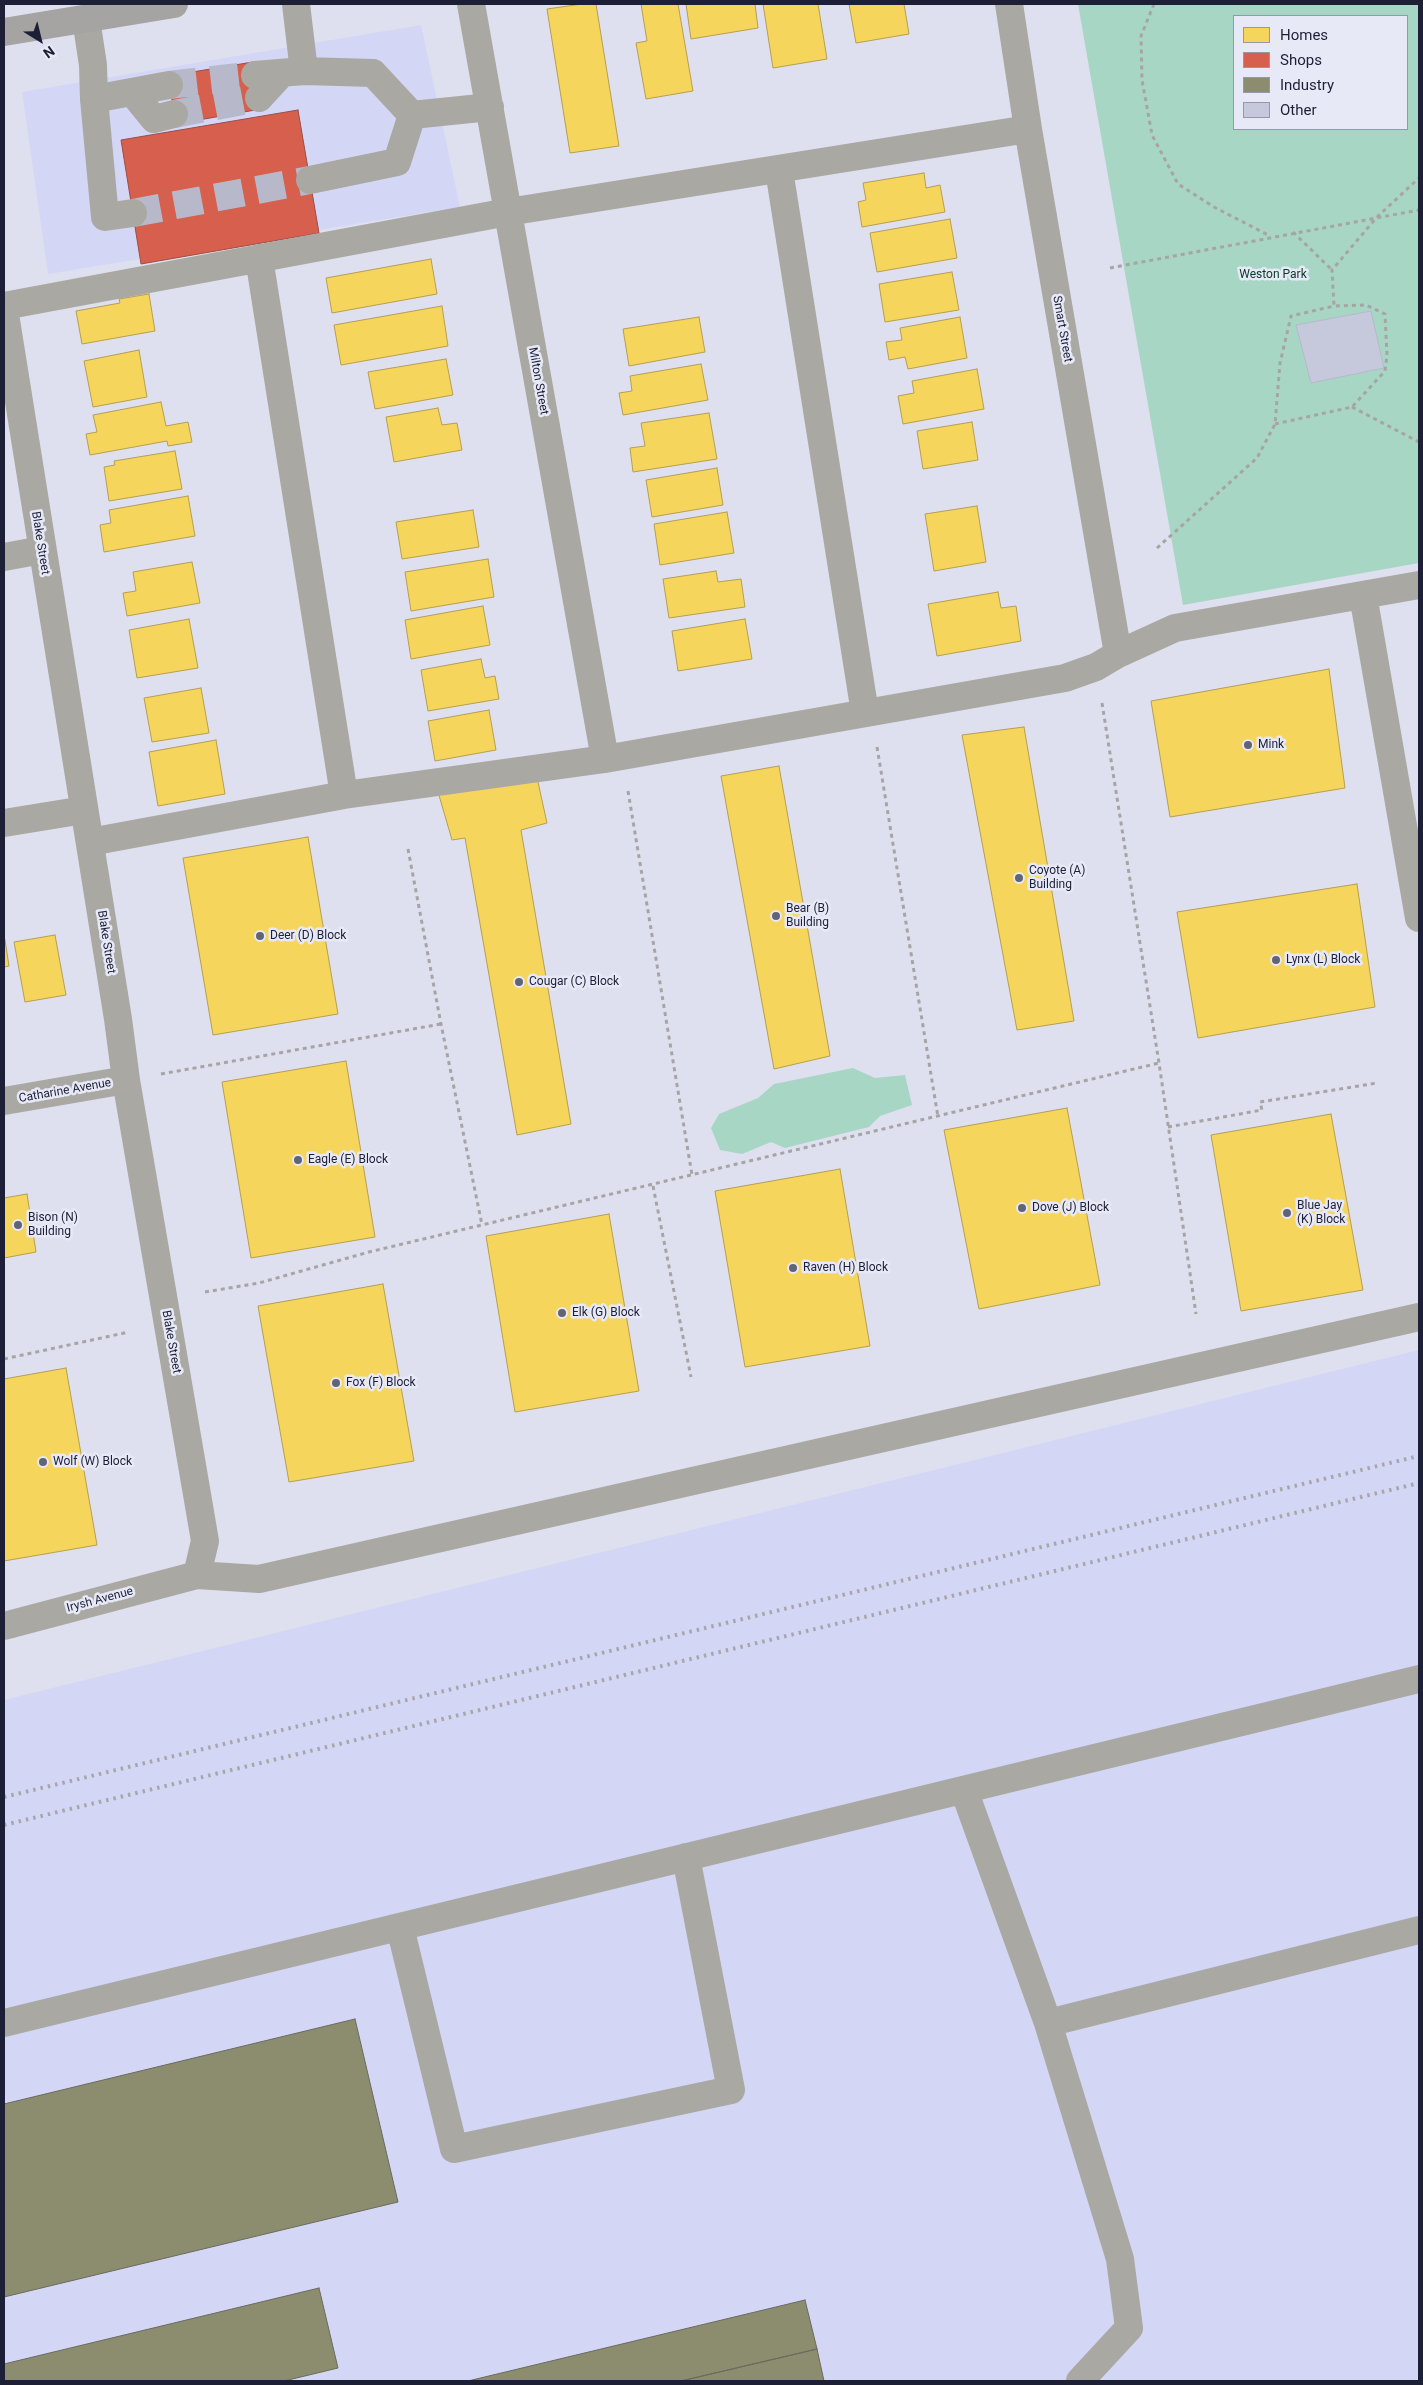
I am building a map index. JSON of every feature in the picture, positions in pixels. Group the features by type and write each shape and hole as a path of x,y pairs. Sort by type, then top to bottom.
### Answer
{"main road":[{"path":"4,32 174,4"}],"street":[{"path":"296,4 275,79 373,73 412,115"},
{"name":"Milton Street","path":"471,4 508,212 614,757"},
{"name":"Smart Street","path":"1009,4 1107,661"},
{"path":"86,19 93,64 94,99 105,218 133,213"},
{"path":"94,99 169,85"},
{"path":"132,92 154,119 174,114"},
{"path":"412,115 490,107"},
{"path":"310,180 397,162 412,115"},
{"path":"4,307 508,212 1028,129"},
{"path":"779,170 868,712"},
{"path":"259,258 344,795"},
{"name":"Blake Street","path":"4,307 90,842 126,1080 205,1540 197,1575"},
{"path":"4,557 42,550"},
{"path":"90,842 344,795 614,757 1065,678 1107,661 1176,628 1419,585"},
{"path":"1363,595 1419,918"},
{"path":"4,823 84,810"},
{"name":"Catharine Avenue","path":"4,1101 126,1080"},
{"name":"Irysh Avenue","path":"4,1626 197,1575 259,1579 1419,1317"},
{"path":"4,2023 1419,1680"},
{"path":"964,1790 1048,2023 1120,2259 1129,2328 1080,2381"},
{"path":"400,1927 454,2149 731,2090 686,1857"},
{"path":"1048,2023 1419,1930"}],"path":[{"path":"1154,4 1141,36 1142,80 1152,136 1178,184 1214,207 1271,236"},
{"path":"1332,270 1377,217 1419,178"},
{"path":"1110,268 1271,236 1419,210"},
{"path":"1293,232 1332,270 1334,306"},
{"path":"1157,548 1257,458 1274,424 1280,362 1291,316 1334,306 1366,304 1385,314 1387,355 1385,371 1352,407 1274,424"},
{"path":"1352,407 1419,442"},
{"path":"1107,661 1159,1063 1196,1314"},
{"path":"868,712 938,1117"},
{"path":"614,757 692,1175"},
{"path":"408,849 482,1225"},
{"path":"126,1080 441,1024"},
{"path":"205,1292 259,1283 369,1252 653,1186 1159,1063"},
{"path":"1168,1127 1262,1110 1260,1102 1377,1083"},
{"path":"653,1186 691,1377"},
{"path":"4,1358 129,1332"}],"shaded area":[{"path":"421,25 460,207 48,274 22,92"},
{"path":"1419,1350 1419,2381 4,2381 4,1700"}],"green space":[{"name":"Weston Park","path":"1078,4 1419,4 1419,563 1183,605"},
{"path":"853,1068 875,1078 905,1075 912,1105 880,1116 869,1127 785,1148 771,1142 742,1154 720,1150 711,1128 719,1114 758,1098 774,1084"}],"building: Homes":[{"path":"596,4 619,146 570,153 547,9"},
{"path":"641,4 678,4 693,91 646,99 636,43 647,41"},
{"path":"686,4 755,4 758,28 691,39"},
{"path":"763,4 818,4 827,59 773,68"},
{"path":"849,4 904,4 909,34 856,43"},
{"path":"924,173 926,188 940,185 945,212 862,227 858,202 866,200 863,183"},
{"path":"950,219 957,258 877,272 870,233"},
{"path":"431,259 437,294 332,313 326,278"},
{"path":"952,272 959,310 885,322 879,284"},
{"path":"149,294 155,331 82,344 76,311 120,303 119,299"},
{"path":"442,306 448,346 341,365 334,325"},
{"path":"699,317 705,352 629,366 623,329"},
{"path":"960,317 967,358 908,369 905,357 889,360 886,342 902,340 900,328"},
{"path":"139,350 147,397 93,407 84,361"},
{"path":"446,359 453,395 375,409 368,372"},
{"path":"701,364 708,400 623,415 619,393 632,391 630,376"},
{"path":"977,369 984,409 903,424 898,396 914,393 912,381"},
{"path":"161,402 166,426 188,422 192,442 168,446 167,441 90,455 86,434 97,432 93,415"},
{"path":"438,408 442,425 457,423 462,450 394,462 386,417"},
{"path":"709,413 717,459 633,472 630,448 645,446 641,423"},
{"path":"972,422 978,460 923,469 917,431"},
{"path":"175,451 182,489 109,501 104,467 115,465 114,461"},
{"path":"717,468 723,505 652,517 646,480"},
{"path":"188,496 195,536 104,552 100,525 111,523 109,510"},
{"path":"977,506 986,562 934,571 925,514"},
{"path":"473,510 479,547 402,559 396,522"},
{"path":"727,512 734,553 660,565 654,524"},
{"path":"488,559 494,597 411,611 405,572"},
{"path":"192,562 200,603 127,616 123,593 136,591 133,572"},
{"path":"716,571 718,582 741,579 745,607 669,618 663,579"},
{"path":"998,592 1001,608 1016,606 1021,641 937,656 928,604"},
{"path":"483,606 490,645 411,659 405,620"},
{"path":"189,619 198,668 137,678 129,630"},
{"path":"745,619 752,659 678,671 672,631"},
{"path":"481,659 485,678 495,676 499,699 428,711 421,670"},
{"name":"Mink","path":"1329,669 1345,788 1170,817 1151,701"},
{"path":"201,688 209,733 152,742 144,698"},
{"path":"489,710 496,750 435,761 428,721"},
{"name":"Coyote (A) Building","path":"1024,727 1074,1021 1017,1030 962,735"},
{"path":"216,740 225,794 158,806 149,752"},
{"name":"Bear (B) Building","path":"779,766 830,1056 774,1069 721,776"},
{"name":"Cougar (C) Block","path":"536,773 547,823 521,830 571,1124 517,1135 465,838 452,840 436,785"},
{"name":"Deer (D) Block","path":"308,837 338,1014 213,1035 183,858"},
{"name":"Lynx (L) Block","path":"1357,884 1375,1007 1198,1038 1177,912"},
{"path":"55,935 66,995 25,1002 14,942"},
{"path":"4,941 9,966 4,967"},
{"name":"Eagle (E) Block","path":"346,1061 375,1237 251,1258 222,1082"},
{"name":"Dove (J) Block","path":"1067,1108 1100,1285 979,1309 944,1130"},
{"name":"Blue Jay (K) Block","path":"1331,1114 1363,1290 1241,1311 1211,1135"},
{"name":"Raven (H) Block","path":"840,1169 870,1346 745,1367 715,1191"},
{"name":"Bison (N) Building","path":"27,1194 36,1252 4,1258 4,1198"},
{"name":"Elk (G) Block","path":"609,1214 639,1391 515,1412 486,1236"},
{"name":"Fox (F) Block","path":"383,1284 414,1461 289,1482 258,1306"},
{"name":"Wolf (W) Block","path":"66,1368 97,1545 4,1561 4,1379"}],"building: Shops":[{"path":"253,62 261,109 176,124 168,76"},
{"path":"298,110 319,233 141,264 121,140"}],"building: Industry":[{"path":"355,2019 398,2202 4,2297 4,2104"},
{"path":"319,2288 338,2368 284,2381 4,2381 4,2364"},
{"path":"805,2300 817,2349 681,2381 468,2381"},
{"path":"817,2349 824,2381 681,2381"}],"building: Other":[{"path":"1371,311 1384,368 1311,383 1296,325"}],"tunnel":[{"path":"169,85 255,75"},
{"path":"174,114 259,98"},
{"path":"133,213 310,180"}],"railway":[{"path":"4,1797 1419,1456"},
{"path":"4,1825 1419,1483"}],"place":[{"name":"Mink","path":"1248,745"},
{"name":"Coyote (A) Building","path":"1019,878"},
{"name":"Bear (B) Building","path":"776,916"},
{"name":"Deer (D) Block","path":"260,936"},
{"name":"Lynx (L) Block","path":"1276,960"},
{"name":"Cougar (C) Block","path":"519,982"},
{"name":"Eagle (E) Block","path":"298,1160"},
{"name":"Dove (J) Block","path":"1022,1208"},
{"name":"Blue Jay (K) Block","path":"1287,1213"},
{"name":"Bison (N) Building","path":"18,1225"},
{"name":"Raven (H) Block","path":"793,1268"},
{"name":"Elk (G) Block","path":"562,1313"},
{"name":"Fox (F) Block","path":"336,1383"},
{"name":"Wolf (W) Block","path":"43,1462"}]}
